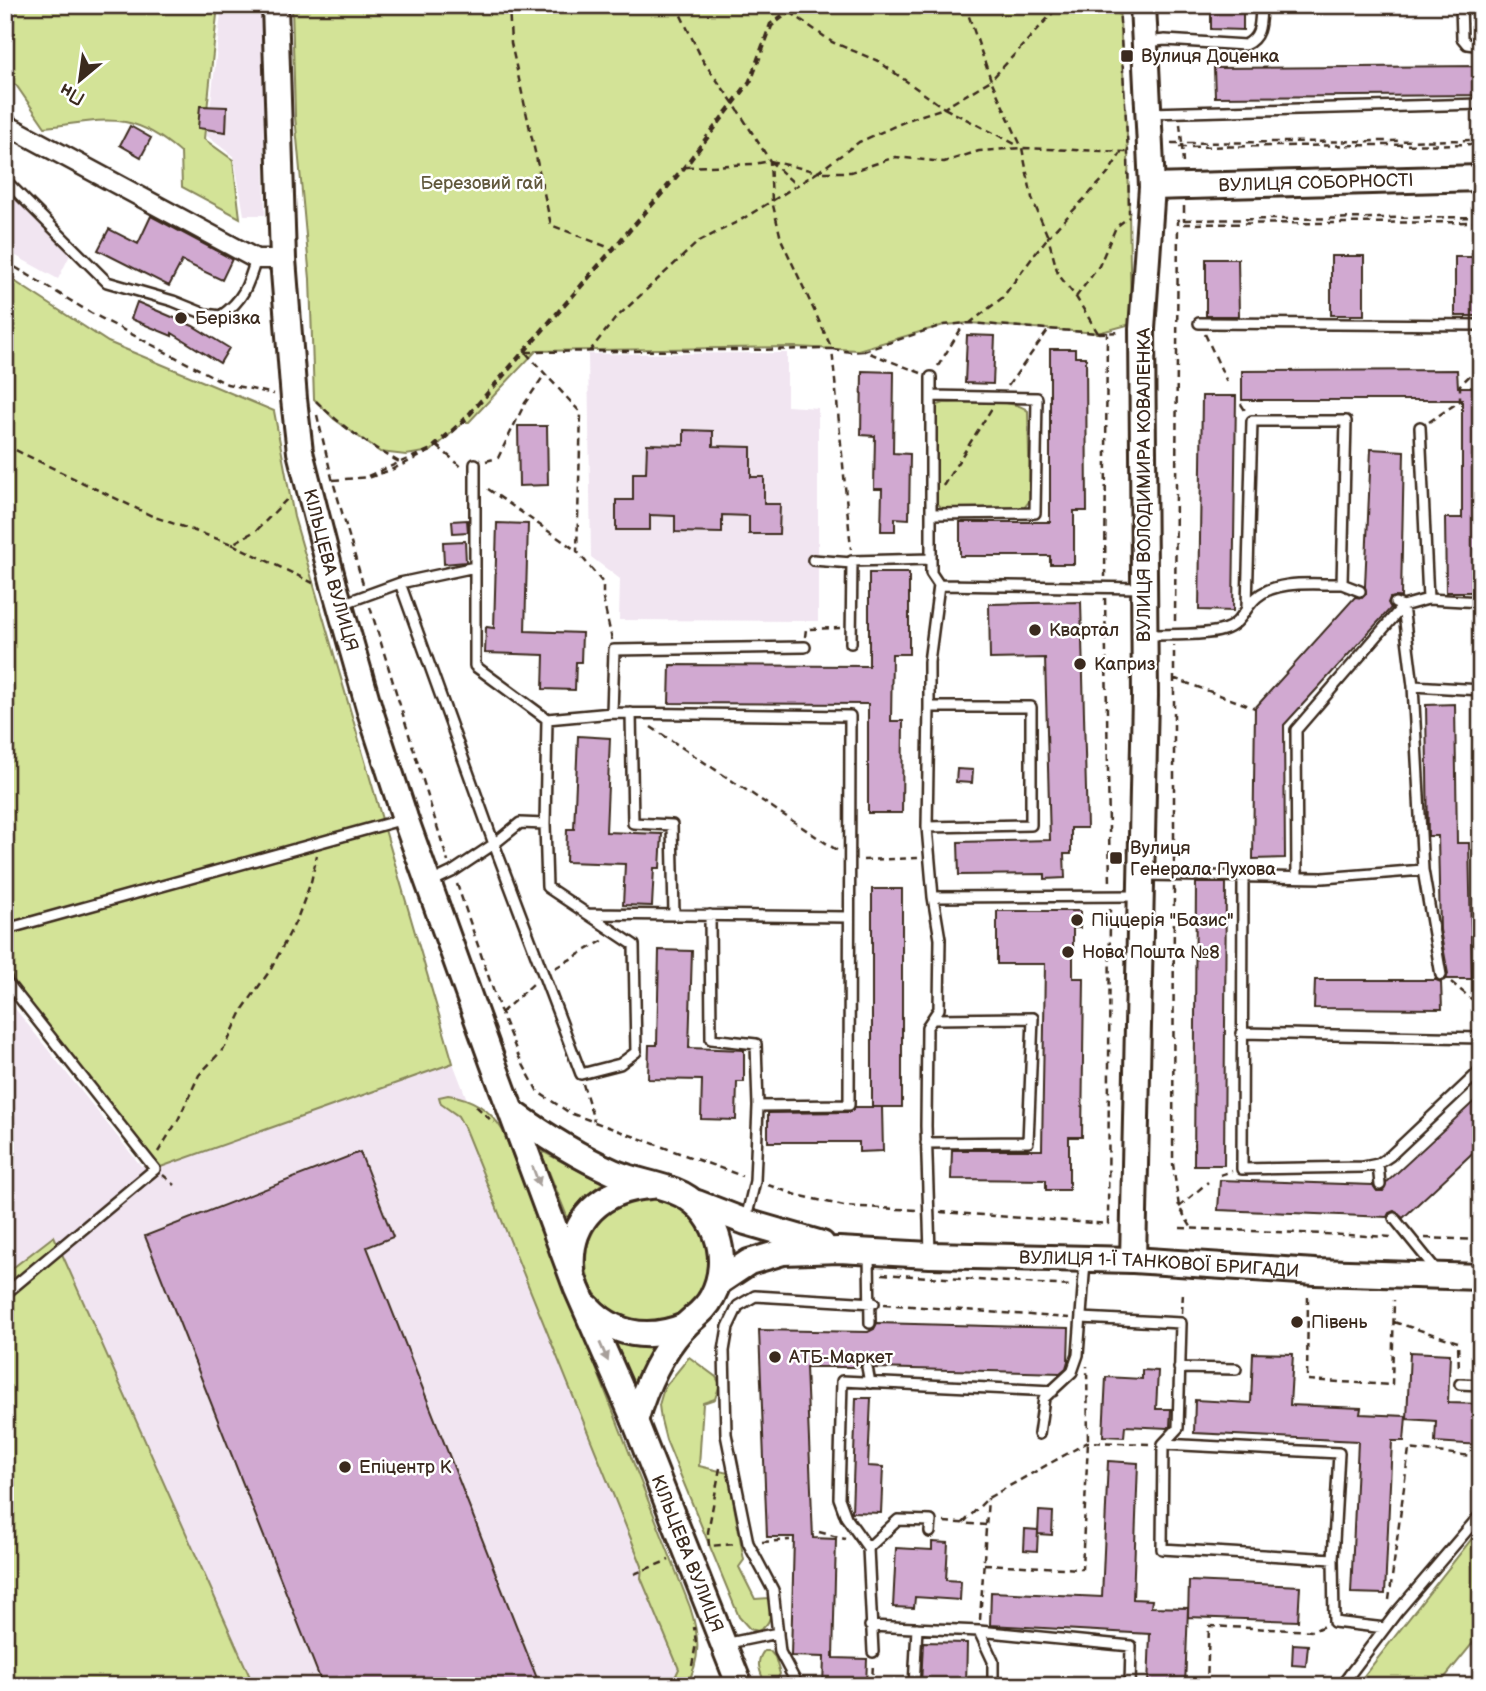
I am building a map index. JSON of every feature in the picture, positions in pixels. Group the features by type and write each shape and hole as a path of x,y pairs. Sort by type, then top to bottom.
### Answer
{"main road":[{"name":"КІЛЬЦЕВА ВУЛИЦЯ","path":"275,5 284,259 294,399 300,452 337,595 370,711 405,818 493,1063 577,1289 635,1421 740,1686"},
{"name":"ВУЛИЦЯ ВОЛОДИМИРА КОВАЛЕНКА","path":"1133,1260 1146,636 1142,329 1152,187 1143,5"},
{"name":"ВУЛИЦЯ СОБОРНОСТІ","path":"1152,187 1481,178"},
{"name":"КІЛЬЦЕВА ВУЛИЦЯ","path":"512,1112 547,1137 583,1157 614,1172 674,1191 693,1201 708,1217 719,1238 722,1260 719,1282 711,1300 665,1351 644,1391 635,1421"},
{"name":"КІЛЬЦЕВА ВУЛИЦЯ","path":"653,1186 631,1187 610,1195 593,1208 580,1226 573,1246 572,1268 577,1289 586,1305 599,1318 623,1331 650,1336 685,1326"},
{"name":"ВУЛИЦЯ 1-Ї ТАНКОВОЇ БРИГАДИ","path":"693,1201 746,1222 839,1250 869,1263 930,1255 1133,1260 1315,1272 1481,1277"},
{"name":"ВУЛИЦЯ 1-Ї ТАНКОВОЇ БРИГАДИ","path":"719,1282 749,1262 783,1252 839,1250"}],"street":[{"path":"5,124 256,259 284,259"}],"lane":[{"path":"1145,42 1165,40 1245,45 1254,41 1259,33 1261,5"},
{"path":"1461,5 1462,38 1467,44 1481,46"},
{"path":"1150,113 1481,104"},
{"path":"5,180 107,282 173,301 205,314 221,316 238,304 250,281 256,259"},
{"path":"1199,323 1481,326"},
{"path":"930,1255 926,1143 927,1027 939,1009 940,939 933,897 927,827 929,662 939,585 931,573 931,377"},
{"path":"931,396 1037,398 1035,513 932,514"},
{"path":"1247,607 1252,421 1346,421 1342,584"},
{"path":"1420,427 1428,599"},
{"path":"475,464 475,666 547,719 612,713 849,716 849,1105 758,1106"},
{"path":"813,560 852,562 931,559"},
{"path":"851,643 852,562"},
{"path":"337,595 367,595 400,583 475,567"},
{"path":"400,583 580,1074 620,1064 636,1052 634,945 547,887 547,719"},
{"path":"1146,636 1222,631 1241,619 1247,607 1268,589 1342,584 1360,591"},
{"path":"939,585 1145,589"},
{"path":"1297,877 1296,730 1399,605 1428,599 1481,602"},
{"path":"1399,605 1413,686 1423,870 1444,977"},
{"path":"612,713 614,650 805,647"},
{"path":"1413,686 1481,690"},
{"path":"927,827 1031,825 1031,707 929,707"},
{"path":"631,713 633,823 673,825 674,915"},
{"path":"5,942 8,927 405,818"},
{"path":"429,882 452,872 520,823 545,824"},
{"path":"933,897 1141,886 1174,875 1297,877 1423,870"},
{"path":"1243,875 1242,1168 1363,1167 1378,1164 1390,1156 1481,1070"},
{"path":"587,914 849,917"},
{"path":"710,915 711,1039 756,1044 758,1106 755,1181 746,1222"},
{"path":"5,973 7,982 155,1169 5,1294"},
{"path":"926,1143 1028,1142 1033,1018 933,1019"},
{"path":"1241,1033 1481,1038"},
{"path":"1378,1164 1380,1185"},
{"path":"1394,1218 1440,1275"},
{"path":"1039,1434 1044,1398 1072,1372 1078,1355 1085,1260"},
{"path":"869,1263 870,1323"},
{"path":"798,1686 780,1652 773,1590 748,1543 726,1434 724,1351 728,1327 738,1306 755,1296 871,1303"},
{"path":"1081,1318 1181,1323 1178,1428 1163,1444 1162,1549 1333,1559"},
{"path":"867,1367 870,1383"},
{"path":"1180,1368 1237,1369"},
{"path":"873,1652 867,1548 846,1517 839,1498 842,1381 1053,1391"},
{"path":"1460,1384 1481,1385"},
{"path":"1163,1444 1339,1453 1333,1559 1334,1622 1385,1628"},
{"path":"1341,1686 1385,1628 1481,1514"},
{"path":"867,1548 898,1520 930,1521 930,1532"},
{"path":"870,1626 979,1631 1131,1647 1130,1686"},
{"path":"914,1686 917,1628"},
{"path":"979,1631 993,1661 993,1686"},
{"path":"723,1644 778,1633"}],"path":[{"path":"509,5 511,43 551,225 612,248"},
{"path":"676,5 703,61 770,161 796,185"},
{"path":"403,464 429,450 463,420 684,166 751,82 772,26 797,5"},
{"path":"332,479 371,477 403,464 431,451 464,422 612,248 686,167 749,80 770,24 797,5"},
{"path":"965,5 990,80 1022,148 1032,198 1048,237 1058,274 1098,333"},
{"path":"589,352 615,319 698,242 772,201 859,142 913,118 944,108 990,80 1060,5"},
{"path":"1119,5 1128,152 1129,228"},
{"path":"790,12 832,42 878,61 944,108 1022,148"},
{"path":"1179,112 1182,143 1481,142"},
{"path":"1179,147 1481,142"},
{"path":"686,167 770,161 818,172 851,172 895,158 944,162 979,151 1022,148 1128,152"},
{"path":"970,323 1002,298 1048,237 1107,175 1121,152"},
{"path":"770,161 772,201 781,239 832,349 852,562"},
{"path":"1076,297 1099,266 1116,226 1129,217"},
{"path":"1184,224 1481,219"},
{"path":"1193,1230 1178,1207 1173,1164 1172,678 1175,634 1178,220 1481,219"},
{"path":"5,261 91,313 227,384 294,399"},
{"path":"526,352 832,349 851,352 864,351 943,325 970,323 1098,333 1132,331"},
{"path":"1199,323 1227,382"},
{"path":"864,351 931,377 964,324"},
{"path":"932,503 999,398 1049,329"},
{"path":"1105,588 1107,332"},
{"path":"526,352 581,413 577,551"},
{"path":"1420,427 1460,401 1460,385 1481,365"},
{"path":"475,464 499,457 525,403 545,374"},
{"path":"403,464 334,419 314,399 332,479 442,847 501,1013 519,1057 538,1092 570,1113 594,1122 755,1181 797,1195 844,1206 1108,1224"},
{"path":"5,445 152,516 232,544 337,595"},
{"path":"437,446 475,480 577,551 603,583 603,599 614,650"},
{"path":"232,544 257,530 294,492 308,487"},
{"path":"813,629 824,628"},
{"path":"1172,678 1255,708"},
{"path":"631,713 851,860 930,857"},
{"path":"150,1163 178,1120 199,1075 225,1047 243,1009 271,969 298,919 311,882 320,841"},
{"path":"1444,977 1481,1007"},
{"path":"580,1074 594,1122"},
{"path":"1178,1207 1208,1182"},
{"path":"1180,1228 1481,1240"},
{"path":"869,1263 1084,1287"},
{"path":"1181,1323 1184,1292"},
{"path":"1308,1297 1307,1380 1392,1385 1394,1300"},
{"path":"871,1303 1081,1318"},
{"path":"1394,1322 1458,1342 1460,1384"},
{"path":"984,1564 1082,1569 1088,1442 1088,1367 1078,1355"},
{"path":"726,1434 708,1532 709,1546 790,1540"},
{"path":"963,1523 988,1498 1088,1442 1163,1444"},
{"path":"1385,1628 1409,1449 1481,1457"},
{"path":"979,1631 988,1498"},
{"path":"930,1521 986,1525"},
{"path":"819,1532 867,1548"},
{"path":"634,1574 669,1560"},
{"path":"691,1616 696,1643 692,1666"},
{"path":"1207,1686 1209,1626 1313,1631 1334,1622"},
{"path":"872,1686 873,1652"}],"shaded area":[{"path":"222,5 262,5 265,215 244,215 234,157 207,136"},
{"path":"5,178 70,255 58,279 5,250"},
{"path":"787,353 787,406 818,408 818,621 619,620 620,579 591,557 588,354"},
{"path":"5,996 141,1166 453,1063 693,1686 254,1686 53,1236 5,1274"}],"green space":[{"path":"5,5 218,5 204,139 233,160 240,218 182,187 181,153 147,129 117,121 45,127 16,85 5,83"},
{"name":"Березовий гай","path":"292,5 1119,5 1128,152 1131,324 1098,333 970,323 944,325 858,350 794,347 536,351 469,422 464,422 431,451 406,455 380,452 334,419 314,399 310,279 295,116"},
{"path":"5,275 108,342 274,411 294,517 453,1063 155,1169 5,986"},
{"path":"1000,402 1028,411 1030,500 1024,508 944,510 937,503 936,409 944,403"},
{"path":"448,1095 480,1106 493,1117 503,1131 690,1607 695,1627 697,1657 686,1686 671,1686 679,1669 641,1578 642,1566 464,1127 458,1116 441,1104 439,1097"},
{"path":"540,1150 603,1183 584,1197 568,1219"},
{"path":"648,1199 672,1204 692,1217 705,1237 710,1261 705,1285 692,1305 672,1318 648,1323 624,1318 604,1305 591,1285 586,1261 591,1237 604,1217 624,1204"},
{"path":"54,1236 254,1686 5,1686 5,1274"},
{"path":"612,1339 636,1347 656,1349 633,1386"},
{"path":"689,1357 716,1377 720,1384 715,1399 703,1403 699,1466 728,1473 744,1560 739,1567 755,1599 769,1598 769,1621 758,1631 750,1629 739,1617 666,1440 659,1405 664,1388"},
{"path":"1481,1527 1481,1633 1438,1686 1356,1686"},
{"path":"764,1651 770,1651 775,1657 780,1674 777,1680 781,1686 766,1686 759,1664"}],"building":[{"path":"1211,5 1243,5 1243,30 1211,29"},
{"path":"1481,66 1481,95 1215,97 1214,68"},
{"path":"200,106 227,107 226,132 198,128"},
{"path":"130,126 151,138 141,157 120,145"},
{"path":"151,216 232,259 222,280 182,261 169,286 98,250 109,229 138,244"},
{"path":"1331,256 1364,256 1364,315 1331,315"},
{"path":"1455,257 1481,257 1481,316 1455,316"},
{"path":"1206,259 1238,259 1239,316 1206,316"},
{"path":"137,302 193,326 229,348 220,363 172,333 172,336 131,319"},
{"path":"967,335 995,336 993,384 965,383"},
{"path":"1050,349 1075,349 1075,357 1086,357 1087,511 1074,511 1074,564 1050,564 1050,556 960,556 960,522 1050,522"},
{"path":"1457,370 1458,387 1481,387 1481,592 1446,592 1445,518 1462,518 1462,400 1242,400 1242,371"},
{"path":"862,371 894,372 893,453 910,454 909,519 895,518 895,531 881,531 882,489 874,489 875,436 861,435"},
{"path":"1202,396 1236,396 1233,611 1199,610"},
{"path":"518,426 547,426 548,485 519,486"},
{"path":"684,430 713,431 713,446 751,447 751,477 764,477 764,504 780,504 779,534 749,534 749,516 722,515 722,533 675,532 675,516 650,515 650,530 616,530 616,500 633,500 633,473 646,473 647,444 684,445"},
{"path":"1371,449 1404,451 1401,597 1390,598 1388,603 1391,608 1284,725 1285,858 1253,859 1255,708 1355,597 1362,598 1366,594"},
{"path":"467,520 468,532 453,533 452,521"},
{"path":"497,523 528,524 525,631 582,633 581,662 576,662 575,690 543,689 544,655 485,653 486,627 494,628"},
{"path":"465,541 466,562 444,564 443,542"},
{"path":"869,573 909,573 909,654 892,654 891,721 903,721 902,813 868,813 868,704 669,703 670,665 869,666"},
{"path":"1081,602 1087,828 1071,828 1071,854 1064,854 1065,878 1045,879 1045,874 959,875 958,842 1050,840 1045,658 990,659 989,604"},
{"path":"1455,704 1457,843 1469,843 1472,979 1446,979 1448,974 1440,930 1438,836 1428,836 1426,705"},
{"path":"578,736 610,738 606,832 662,834 660,868 654,868 652,906 623,905 625,864 566,862 567,829 574,829"},
{"path":"957,769 973,770 972,783 956,782"},
{"path":"1196,883 1226,883 1224,1165 1194,1165"},
{"path":"872,889 902,889 902,1107 872,1107"},
{"path":"997,911 1080,911 1080,928 1073,928 1073,978 1084,978 1082,1137 1069,1137 1069,1190 1046,1190 1046,1180 951,1179 952,1150 1042,1150 1045,964 997,964"},
{"path":"659,950 692,951 689,1048 744,1050 744,1082 737,1082 736,1120 701,1119 702,1080 648,1079 649,1045 657,1045"},
{"path":"1315,980 1436,980 1441,982 1442,1009 1314,1008"},
{"path":"1481,1095 1481,1145 1403,1218 1394,1211 1387,1217 1218,1210 1220,1180 1373,1185 1377,1191 1383,1191 1387,1182"},
{"path":"855,1107 882,1107 883,1151 859,1152 859,1142 768,1142 768,1113 849,1112"},
{"name":"Епіцентр К","path":"360,1152 393,1237 367,1247 540,1686 323,1686 145,1236"},
{"path":"877,1323 1069,1328 1068,1361 1066,1368 1060,1373 874,1368 872,1362 866,1360 860,1367 806,1367 813,1538 836,1539 833,1658 867,1659 866,1686 823,1686 824,1657 791,1656 794,1537 767,1537 759,1330 868,1332 874,1329"},
{"path":"1410,1352 1450,1354 1448,1403 1481,1404 1481,1445 1435,1442 1436,1421 1407,1419"},
{"path":"1253,1353 1293,1354 1290,1405 1361,1408 1360,1414 1406,1416 1404,1441 1392,1441 1385,1594 1351,1593 1358,1441 1194,1433 1195,1400 1251,1403"},
{"path":"1142,1370 1158,1371 1156,1409 1171,1409 1170,1426 1125,1426 1124,1437 1103,1436 1106,1377 1142,1379"},
{"path":"856,1398 871,1398 868,1466 883,1467 881,1513 852,1512"},
{"path":"1108,1461 1138,1463 1133,1599 1152,1600 1151,1607 1188,1608 1185,1686 1148,1686 1150,1634 990,1625 991,1592 1102,1597"},
{"path":"1039,1511 1053,1512 1052,1535 1038,1534"},
{"path":"1025,1529 1038,1530 1037,1551 1024,1550"},
{"path":"932,1542 948,1543 946,1580 961,1581 960,1600 915,1597 914,1608 893,1607 896,1548 932,1550"},
{"path":"1189,1581 1300,1586 1298,1621 1188,1617"},
{"path":"923,1642 967,1643 966,1686 921,1686"},
{"path":"1293,1644 1308,1645 1306,1666 1292,1665"}],"place":[{"name":"Вулиця Доценка","path":"1127,56"},
{"name":"Берізка","path":"181,318"},
{"name":"Квартал","path":"1035,630"},
{"name":"Каприз","path":"1080,664"},
{"name":"Вулиця Генерала Пухова","path":"1116,858"},
{"name":"Піццерія \"Базис\"","path":"1077,920"},
{"name":"Нова Пошта №8","path":"1068,952"},
{"name":"Півень","path":"1297,1322"},
{"name":"АТБ-Маркет","path":"775,1357"},
{"name":"Епіцентр К","path":"345,1467"}]}
